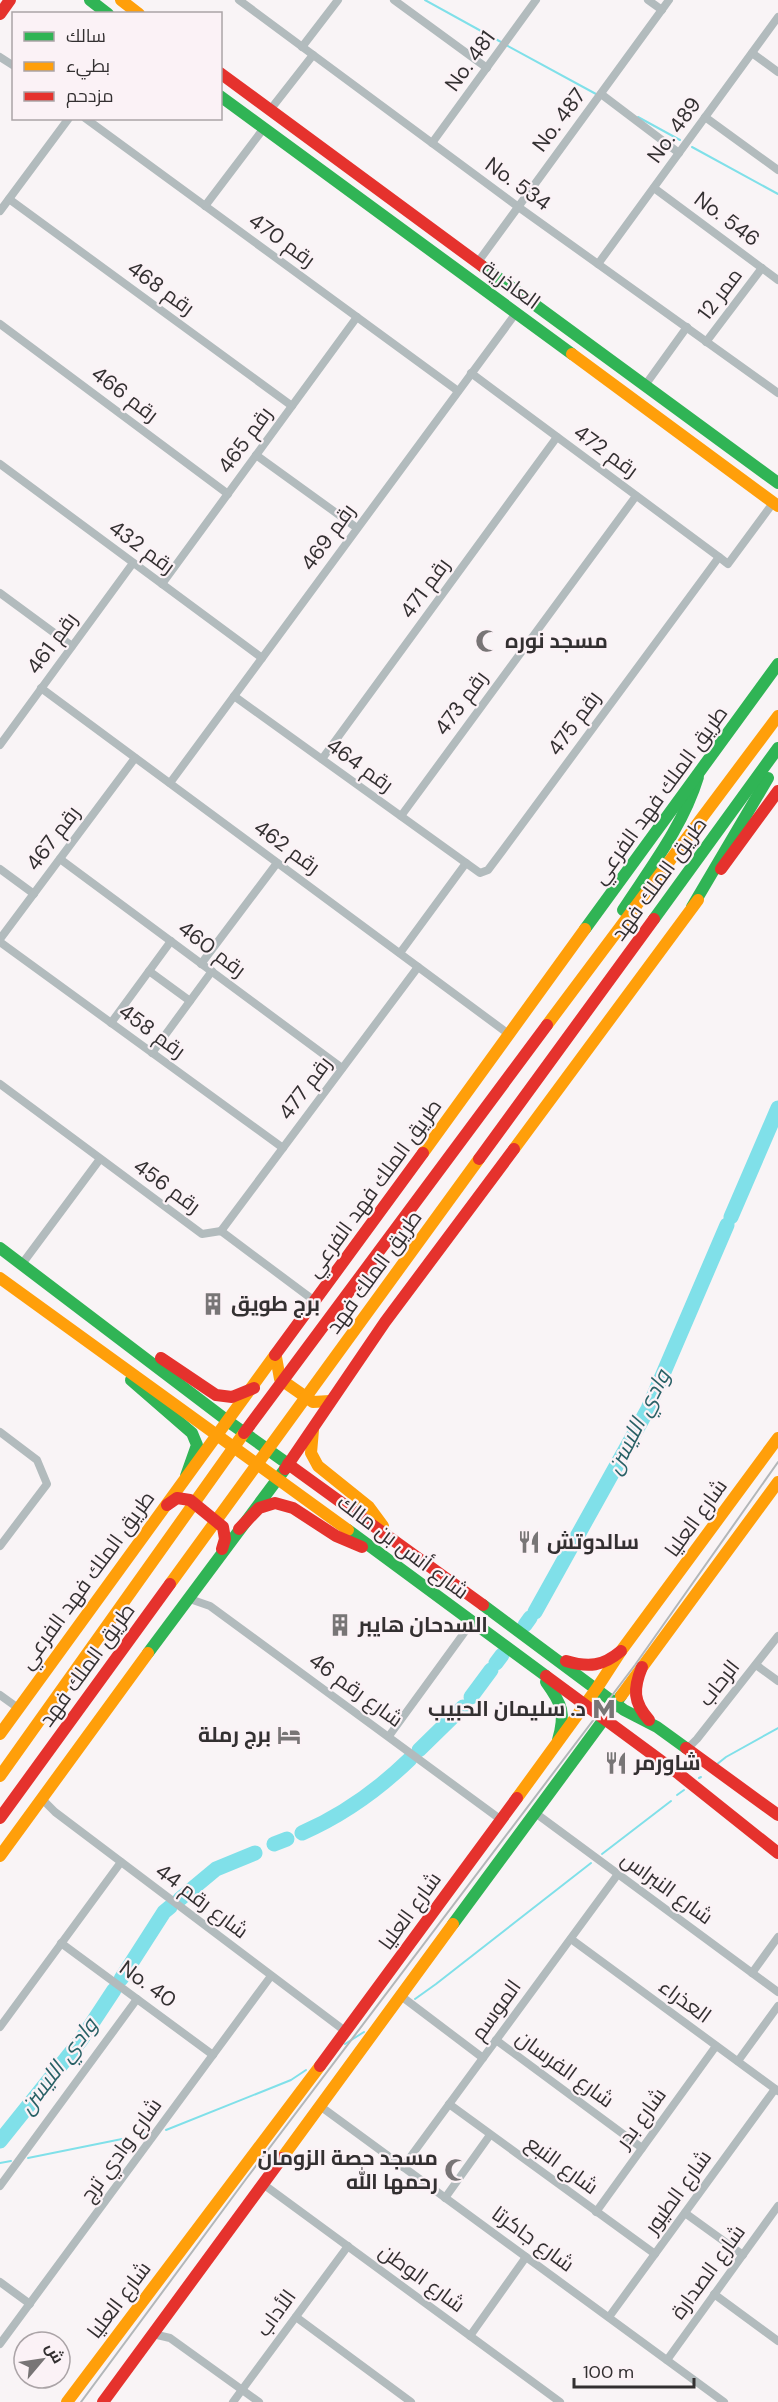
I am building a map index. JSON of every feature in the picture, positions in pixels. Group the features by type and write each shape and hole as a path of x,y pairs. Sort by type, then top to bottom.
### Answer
{"main road":[{"path":"0,14 10,0"},
{"path":"90,0 105,12"},
{"path":"121,0 136,12"},
{"name":"العاذرية","path":"222,74 778,483"},
{"name":"العاذرية","path":"222,97 776,504"},
{"path":"515,312 524,296"},
{"name":"طريق الملك فهد الفرعي","path":"0,1734 161,1510 254,1388 778,664"},
{"name":"طريق الملك فهد","path":"0,1776 271,1395 778,716"},
{"name":"طريق الملك فهد","path":"0,1818 778,748"},
{"path":"692,907 778,761"},
{"path":"609,944 610,930 682,816 694,792 698,777"},
{"path":"0,1856 187,1598 278,1479 385,1322 475,1198 778,791"},
{"path":"0,1248 288,1465 394,1539 615,1703 657,1728 778,1815"},
{"name":"شارع أنس بن مالك","path":"0,1278 679,1774 778,1853"},
{"path":"121,1338 156,1355 216,1395 232,1397 254,1388"},
{"path":"107,1355 141,1390 192,1433 197,1445 186,1476"},
{"path":"276,1357 280,1378 313,1402 330,1401"},
{"path":"313,1430 311,1453 318,1466 369,1507 394,1539"},
{"name":"شارع العليا","path":"67,2402 403,1956 778,1438"},
{"name":"شارع العليا","path":"103,2402 778,1482"},
{"path":"161,1510 177,1498 190,1500 223,1527 225,1539 221,1553"},
{"path":"239,1529 267,1503 282,1503 302,1512 339,1537 382,1555"},
{"path":"556,1658 584,1666 595,1666 607,1663 621,1652"},
{"path":"642,1667 633,1700 657,1728"},
{"path":"538,1670 560,1699 563,1708 563,1724 558,1740"}],"street":[{"name":"No. 534","path":"239,0 517,206 778,393"},
{"path":"302,47 338,0"},
{"path":"394,0 488,68"},
{"name":"No. 481","path":"432,143 537,0"},
{"path":"648,0 662,10"},
{"name":"No. 487","path":"478,262 669,0"},
{"name":"No. 489","path":"598,264 778,17"},
{"path":"752,53 778,72"},
{"path":"270,110 313,54"},
{"path":"601,94 680,153"},
{"path":"705,117 778,170"},
{"path":"0,211 68,120"},
{"name":"رقم 470","path":"88,120 458,391"},
{"path":"205,206 264,128"},
{"name":"No. 546","path":"654,188 778,280"},
{"name":"رقم 468","path":"9,199 292,406"},
{"name":"ممر 12","path":"706,342 762,268"},
{"name":"رقم 469","path":"170,783 515,312"},
{"name":"رقم 465","path":"162,584 357,317"},
{"name":"رقم 466","path":"0,324 228,494"},
{"path":"646,384 687,327"},
{"name":"رقم 472","path":"471,373 719,557"},
{"name":"رقم 471","path":"322,759 557,437"},
{"path":"256,455 357,528"},
{"name":"رقم 432","path":"0,464 262,658"},
{"name":"رقم 473","path":"400,816 636,496"},
{"path":"719,557 728,564 776,504"},
{"name":"رقم 475","path":"466,862 480,873 488,870 719,557"},
{"name":"رقم 461","path":"0,745 134,563"},
{"path":"0,593 72,646"},
{"name":"رقم 462","path":"41,688 510,1035"},
{"name":"رقم 464","path":"234,696 466,862"},
{"name":"رقم 467","path":"0,941 135,758"},
{"name":"رقم 460","path":"60,859 342,1068"},
{"path":"201,964 277,862"},
{"path":"400,953 466,862"},
{"path":"0,868 34,894"},
{"name":"رقم 458","path":"0,941 283,1148"},
{"path":"111,1023 171,941"},
{"name":"رقم 477","path":"221,1232 418,967"},
{"path":"149,971 190,1001"},
{"path":"152,1053 212,971"},
{"name":"رقم 456","path":"0,1084 202,1234 221,1232 316,1302"},
{"path":"22,1264 100,1159"},
{"path":"0,1432 38,1460 47,1484 0,1546"},
{"name":"شارع رقم 46","path":"187,1598 210,1606 500,1819"},
{"path":"389,1736 472,1622"},
{"name":"الرحاب","path":"686,1750 698,1738 778,1636"},
{"path":"756,1665 778,1681"},
{"path":"0,1695 18,1708"},
{"name":"شارع رقم 44","path":"43,1796 48,1807 345,2031"},
{"name":"شارع النبراس","path":"534,1812 778,1992"},
{"path":"0,2027 121,1862"},
{"name":"الموسم","path":"403,2167 618,1874"},
{"path":"752,1973 778,1937"},
{"name":"العذراء","path":"571,1939 777,2090"},
{"name":"No. 40","path":"61,1943 213,2055"},
{"name":"شارع وادي ترج","path":"0,2344 271,1976"},
{"path":"401,1996 483,2058"},
{"path":"0,2186 137,1999"},
{"path":"738,2061 778,2006"},
{"name":"شارع الفرسان","path":"496,2040 642,2148"},
{"name":"شارع بدر","path":"596,2212 716,2046"},
{"name":"شارع الطيور","path":"609,2317 777,2090"},
{"name":"شارع النبع","path":"449,2104 655,2254"},
{"name":"شارع جاكرتا","path":"320,2106 724,2402"},
{"path":"445,2198 490,2135"},
{"name":"شارع الوطن","path":"263,2184 560,2402"},
{"name":"شارع الصدارة","path":"667,2360 778,2206"},
{"path":"685,2213 743,2255"},
{"name":"الأداب","path":"233,2402 348,2246"},
{"path":"470,2336 526,2257"},
{"path":"0,2282 30,2304"},
{"path":"714,2294 778,2341"},
{"path":"296,2317 411,2402"},
{"path":"153,2334 170,2338 259,2402"}],"waterway":[{"path":"425,0 501,42"},
{"path":"506,45 596,94"},
{"path":"638,117 680,140"},
{"path":"692,147 778,194"},
{"name":"وادي الليسن","path":"731,1217 778,1108"},
{"name":"وادي الليسن","path":"535,1612 648,1409 727,1225"},
{"name":"وادي الليسن","path":"525,1625 530,1618"},
{"name":"وادي الليسن","path":"496,1663 502,1655"},
{"name":"وادي الليسن","path":"471,1697 491,1670"},
{"name":"وادي الليسن","path":"419,1750 463,1707"},
{"path":"716,1765 778,1728"},
{"name":"وادي الليسن","path":"302,1833 359,1801 410,1759"},
{"path":"677,1795 684,1790"},
{"path":"602,1854 671,1801"},
{"name":"وادي الليسن","path":"274,1844 287,1839"},
{"name":"وادي الليسن","path":"180,1899 216,1869 255,1853"},
{"path":"415,1999 591,1863"},
{"name":"وادي الليسن","path":"121,1979 164,1912 170,1907"},
{"name":"وادي الليسن","path":"0,2141 81,2040 114,1990"},
{"path":"345,2044 364,2032"},
{"path":"166,2130 291,2080 306,2070"},
{"path":"138,2136 148,2133"},
{"path":"28,2158 122,2139"},
{"path":"0,2163 11,2161"}],"railway":[{"path":"81,2402 246,2179 635,1665 778,1462"}],"traffic: fast":[{"path":"90,0 105,12"},
{"path":"222,97 572,354"},
{"path":"482,266 778,483"},
{"path":"585,929 778,664"},
{"path":"654,919 778,748"},
{"path":"623,910 675,829 698,777"},
{"path":"692,907 768,778"},
{"path":"0,1248 229,1422 288,1464"},
{"path":"131,1380 192,1433 197,1445 186,1476"},
{"path":"148,1653 285,1469"},
{"path":"348,1530 546,1676"},
{"path":"483,1605 624,1710 657,1727 686,1748"},
{"path":"546,1682 561,1709 562,1723 558,1740"},
{"path":"453,1924 621,1696"}],"traffic: slow":[{"path":"121,0 136,12"},
{"path":"572,354 778,506"},
{"path":"547,1025 778,716"},
{"path":"514,1149 698,900"},
{"path":"423,1153 585,929"},
{"path":"170,1584 479,1159"},
{"path":"0,1278 348,1530"},
{"path":"0,1734 275,1355"},
{"path":"276,1357 280,1379 313,1402 330,1401"},
{"path":"313,1430 311,1453 318,1466 369,1507 383,1526"},
{"path":"0,1776 244,1433"},
{"path":"517,1798 621,1651 778,1438"},
{"path":"621,1696 778,1482"},
{"path":"0,1856 148,1653"},
{"path":"282,2158 453,1924"},
{"path":"67,2402 320,2066"}],"traffic: jam":[{"path":"0,14 10,0"},
{"path":"222,74 482,266"},
{"path":"721,869 778,791"},
{"path":"479,1159 654,919"},
{"path":"244,1433 547,1025"},
{"path":"285,1469 385,1322 514,1149"},
{"path":"275,1355 423,1153"},
{"path":"161,1358 216,1395 232,1397 254,1388"},
{"path":"288,1464 483,1605"},
{"path":"167,1505 177,1498 190,1500 223,1527 225,1539 222,1549"},
{"path":"239,1529 259,1508 275,1503 293,1508 336,1536 362,1547"},
{"path":"0,1818 170,1584"},
{"path":"566,1661 589,1665 602,1663 621,1651"},
{"path":"642,1667 636,1695 640,1707 649,1720"},
{"path":"546,1676 679,1774 778,1853"},
{"path":"686,1748 778,1815"},
{"path":"320,2066 517,1798"},
{"path":"103,2402 282,2158"}],"place":[{"name":"مسجد نوره","path":"487,641"},
{"name":"برج طويق","path":"213,1304"},
{"name":"سالدوتش","path":"529,1542"},
{"name":"السدحان هايبر","path":"340,1625"},
{"name":"د. سليمان الحبيب","path":"604,1709"},
{"name":"برج رملة","path":"289,1735"},
{"name":"شاورمر","path":"616,1763"},
{"name":"مسجد حصة الزومان رحمها الله","path":"456,2170"}]}
